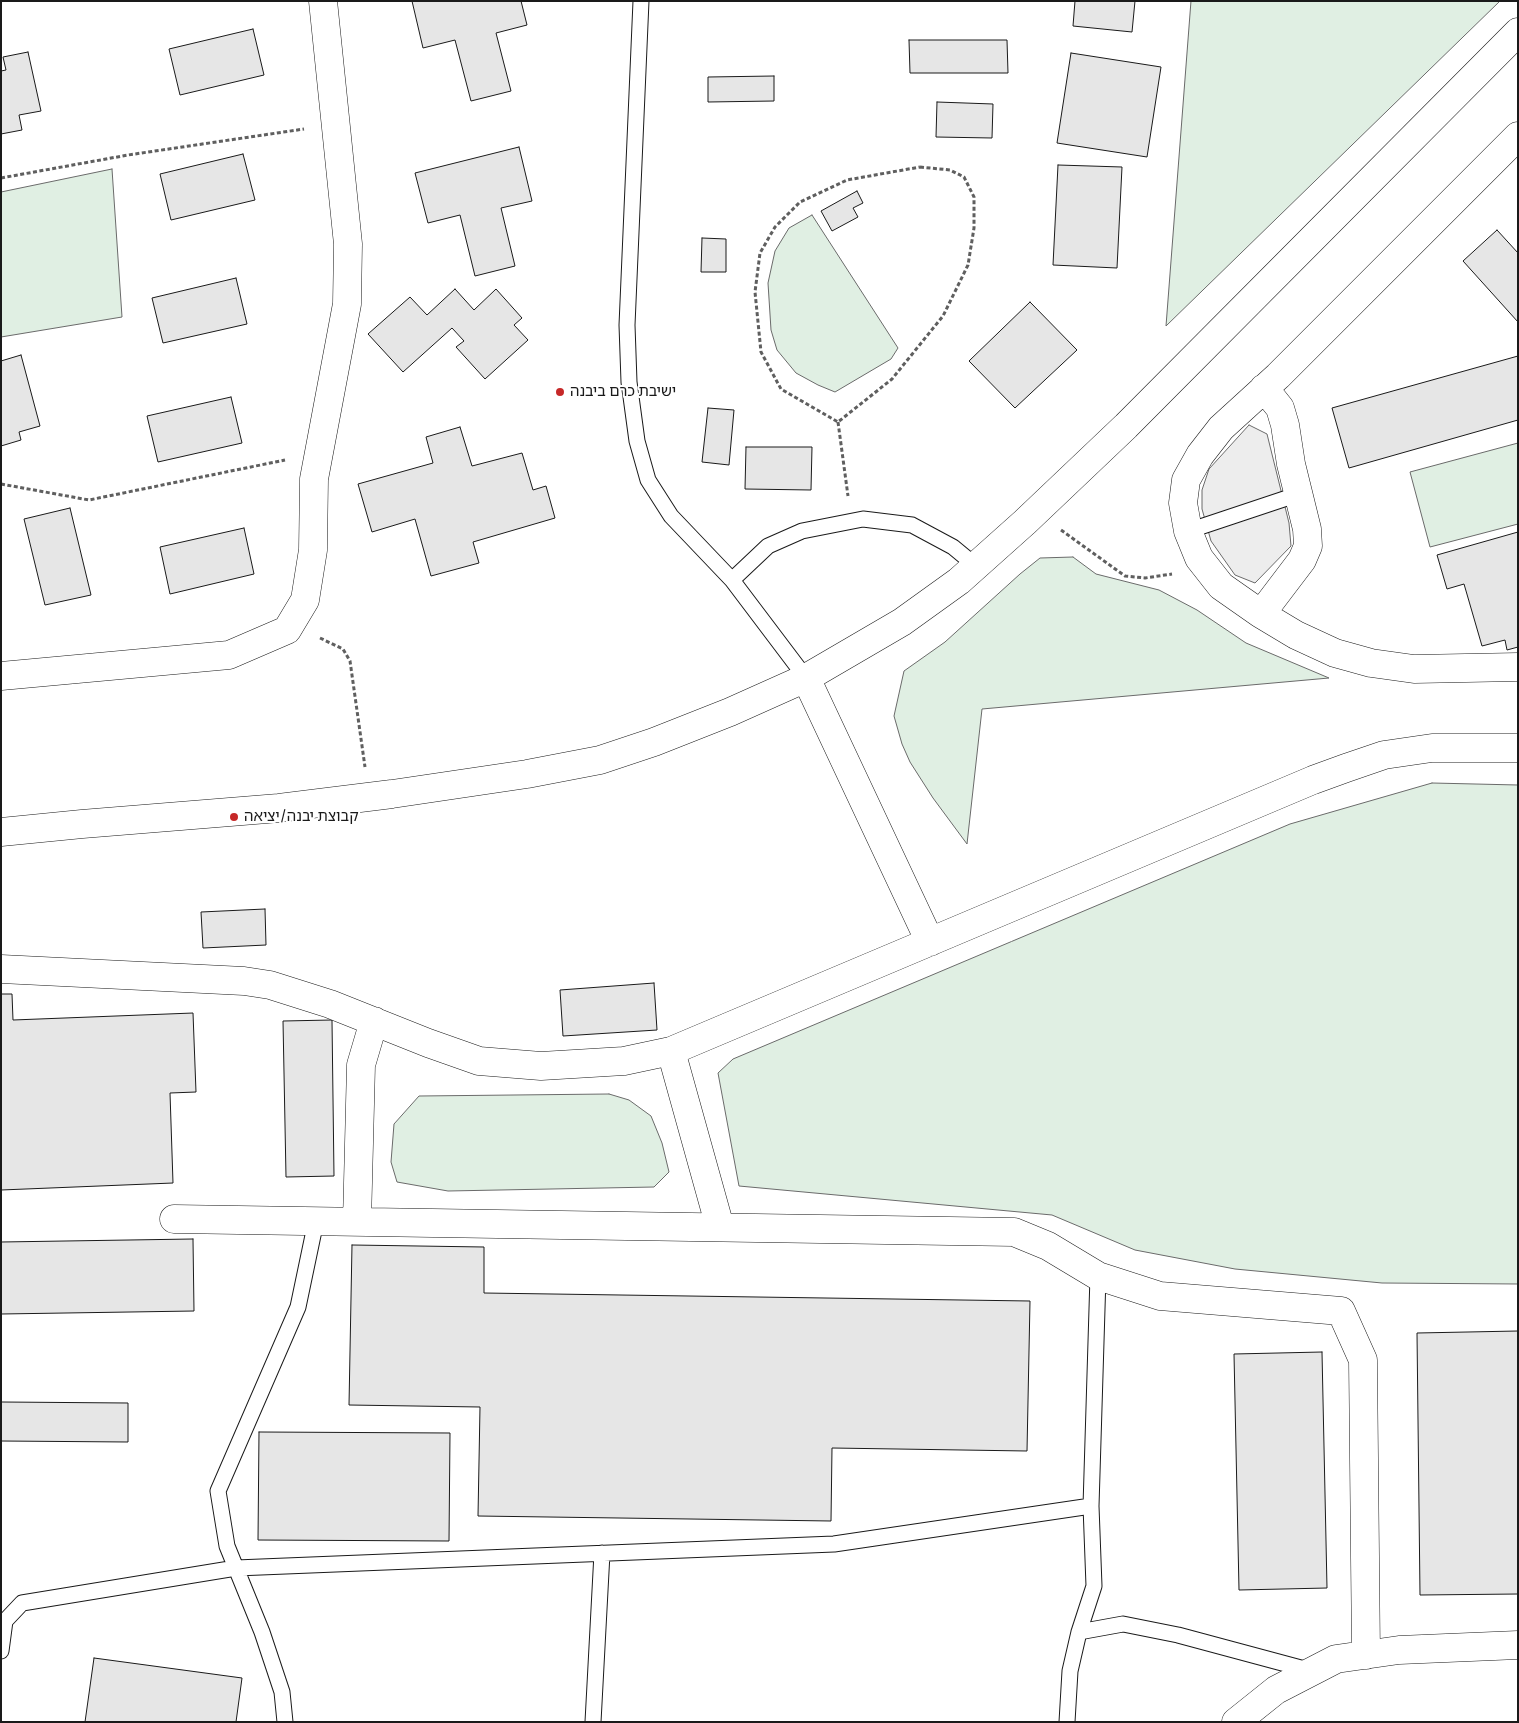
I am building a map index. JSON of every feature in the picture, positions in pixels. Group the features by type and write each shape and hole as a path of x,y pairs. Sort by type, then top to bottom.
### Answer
{"street":[{"path":"1,676 229,654 287,630 305,600 313,550 314,479 347,304 348,244 323,1"},
{"path":"1,832 280,808 473,783 600,760 654,742 730,712 806,678 902,622 959,581 976,566 1126,426 1518,32"},
{"path":"1518,136 1264,388 1221,428 1200,455 1186,480 1183,503 1188,531 1199,558 1221,586 1296,636 1335,653 1371,663 1414,669 1518,667"},
{"path":"1261,614 1302,560 1308,546 1307,529 1280,408 1264,388"},
{"path":"806,678 930,942"},
{"path":"1,969 244,981 279,987 330,1004 480,1061 541,1066 624,1061 671,1051 1313,780 1384,755 1432,748 1518,748"},
{"path":"1,845 49,827"},
{"path":"357,1222 361,1065 374,1021"},
{"path":"671,1051 720,1227"},
{"path":"174,1219 1014,1232 1048,1246 1098,1276 1160,1296 1341,1311 1363,1360 1366,1655"},
{"path":"1236,1722 1276,1690 1336,1659 1399,1650 1518,1645"}],"lane":[{"path":"641,1 627,325 629,382 637,441 648,480 671,516 732,580 806,678"},
{"path":"1188,531 1299,494"},
{"path":"732,580 768,546 802,531 864,519 912,525 953,547 976,566"},
{"path":"285,1722 282,1692 262,1632 227,1546 218,1491 298,1307 316,1221"},
{"path":"1067,1722 1070,1671 1079,1632 1094,1586 1091,1506 1098,1276"},
{"path":"1,1651 5,1621 22,1603 236,1568 834,1544 1091,1506"},
{"path":"593,1722 602,1553"},
{"path":"1079,1632 1122,1624 1178,1635 1313,1671"}],"path":[{"path":"1,178 128,155 336,124"},
{"path":"920,167 950,170 964,177 974,197 974,228 968,265 943,316 892,379 838,422 781,389 761,352 755,292 760,253 775,227 800,202 848,180 920,167"},
{"path":"838,422 851,521"},
{"path":"1,484 89,500 319,453"},
{"path":"1036,511 1125,576 1145,578 1208,569"},
{"path":"291,624 343,650 350,661 369,797"}],"green space":[{"path":"1191,1 1500,1 1166,326"},
{"path":"112,169 122,317 1,337 1,192"},
{"path":"812,215 898,348 891,359 835,392 796,373 777,350 771,330 768,283 775,251 789,228"},
{"path":"1518,443 1518,524 1430,547 1410,472"},
{"path":"1073,557 1096,574 1159,590 1197,610 1246,643 1329,678 982,709 967,844 933,798 910,762 902,744 894,716 904,671 945,642 1040,558"},
{"path":"1432,783 1518,785 1518,1284 1382,1283 1235,1269 1135,1250 1052,1215 739,1186 718,1073 733,1059 1290,824"},
{"path":"609,1094 629,1100 651,1116 662,1143 669,1172 654,1187 448,1191 397,1182 391,1162 394,1124 419,1096"}],"shaded area":[{"path":"1249,425 1267,434 1289,523 1291,546 1255,583 1235,575 1211,541 1202,509 1202,490 1209,469"}],"building":[{"path":"412,1 521,1 527,25 496,33 511,91 471,101 455,40 423,48"},
{"path":"1075,1 1135,1 1132,32 1073,26"},
{"path":"253,29 264,75 180,95 169,49"},
{"path":"909,40 1007,40 1008,73 910,73"},
{"path":"28,52 41,111 19,115 22,130 1,134 1,71 6,70 3,57"},
{"path":"1071,53 1161,67 1147,157 1057,143"},
{"path":"774,76 774,101 708,102 708,77"},
{"path":"937,102 993,104 992,138 936,137"},
{"path":"519,147 532,201 501,208 515,266 475,276 460,215 428,223 415,173"},
{"path":"243,154 255,200 171,220 160,174"},
{"path":"1058,165 1122,167 1117,268 1053,265"},
{"path":"857,191 863,203 853,208 858,217 832,231 821,211"},
{"path":"1497,230 1518,253 1518,322 1463,261"},
{"path":"702,238 726,239 726,272 701,272"},
{"path":"236,278 247,324 163,343 152,298"},
{"path":"455,289 474,310 496,289 522,318 514,325 528,340 485,379 456,347 464,341 452,328 403,372 368,334 410,297 427,315"},
{"path":"1030,302 1077,350 1015,408 969,361"},
{"path":"21,355 40,426 19,432 21,440 1,446 1,361"},
{"path":"1518,356 1518,420 1349,468 1332,408"},
{"path":"231,397 242,443 158,462 147,416"},
{"path":"708,408 734,410 729,465 702,462"},
{"path":"460,427 472,466 522,453 533,490 546,486 555,518 473,542 479,563 431,576 415,519 372,532 358,484 433,463 426,437"},
{"path":"746,447 812,447 811,490 745,489"},
{"path":"70,508 91,595 45,605 24,519"},
{"path":"244,528 254,574 170,594 160,547"},
{"path":"1518,532 1518,647 1507,650 1505,640 1482,646 1464,584 1447,589 1437,555"},
{"path":"265,909 266,945 203,948 201,912"},
{"path":"654,983 657,1030 563,1036 560,990"},
{"path":"1,994 12,994 13,1020 193,1013 196,1092 170,1093 173,1183 1,1190"},
{"path":"332,1020 334,1176 286,1177 283,1021"},
{"path":"193,1239 194,1311 1,1314 1,1242"},
{"path":"352,1245 484,1247 484,1293 1030,1301 1027,1451 832,1448 831,1521 478,1516 480,1407 349,1405"},
{"path":"1518,1331 1518,1594 1420,1595 1417,1333"},
{"path":"1322,1352 1327,1588 1239,1590 1234,1354"},
{"path":"1,1402 128,1403 128,1442 1,1441"},
{"path":"259,1432 450,1433 449,1541 258,1540"},
{"path":"94,1658 242,1678 236,1722 85,1722"}],"place":[{"name":"ישיבת כרם ביבנה","path":"560,392"},
{"name":"קבוצת יבנה/יציאה","path":"234,817"}]}
